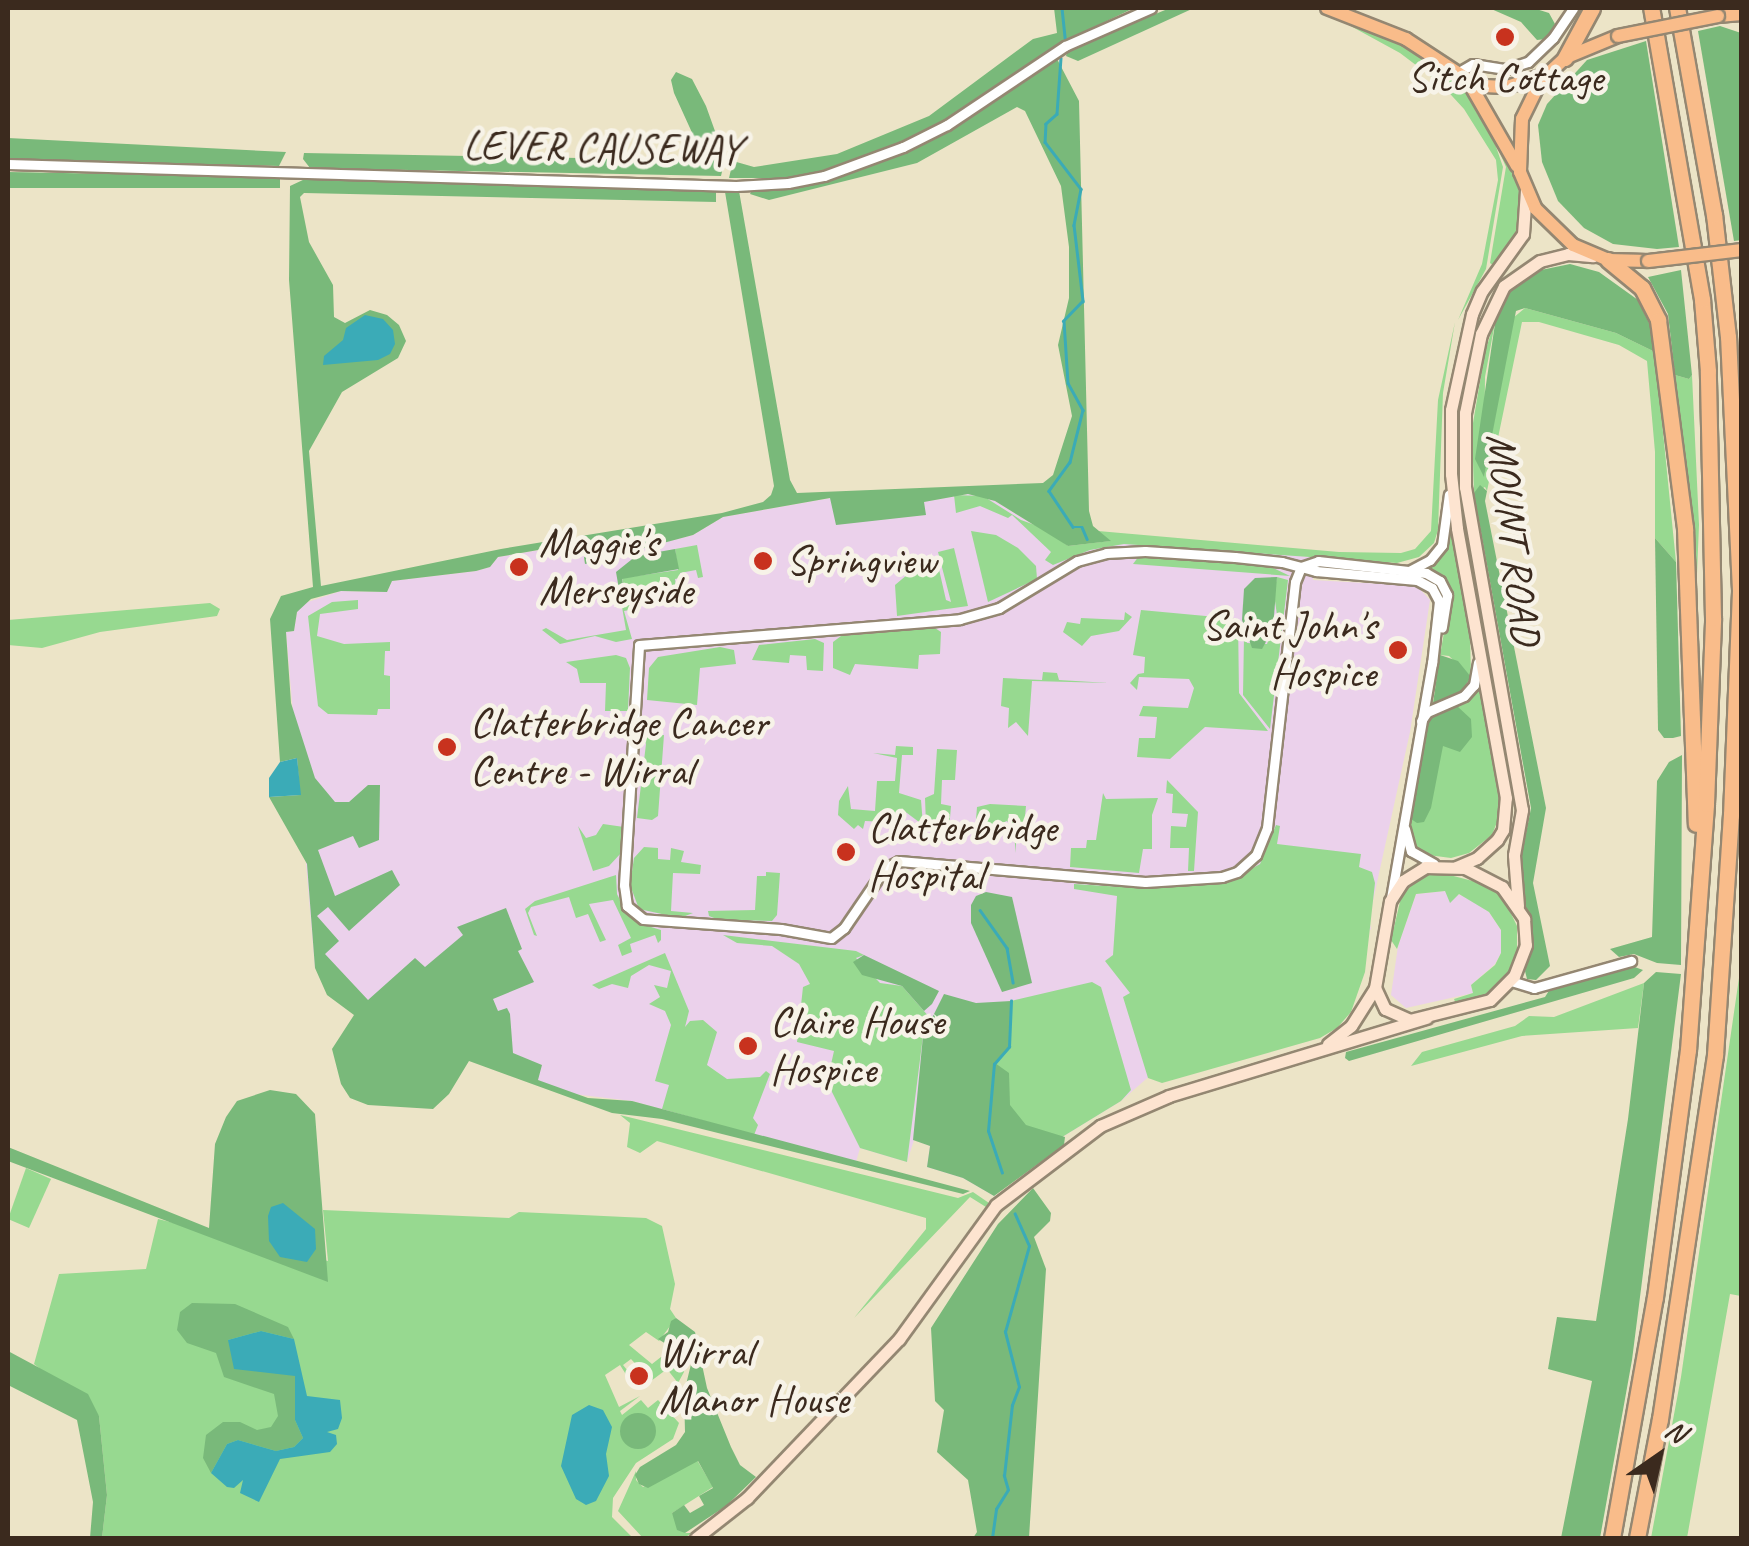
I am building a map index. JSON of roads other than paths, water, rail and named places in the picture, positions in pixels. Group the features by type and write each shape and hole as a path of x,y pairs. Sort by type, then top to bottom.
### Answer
{"highway":[{"path":"1565,58 1592,8"},
{"path":"1612,1538 1674,1169 1698,910 1712,618 1708,371 1687,199 1651,8"},
{"path":"1677,8 1714,216 1737,454 1740,590 1722,963"},
{"path":"1602,258 1642,288 1654,308 1673,422 1685,528 1698,910"},
{"path":"1637,1538 1696,1191 1722,963 1742,831"}],"main road":[{"path":"1327,8 1406,39 1463,76 1507,87 1549,72"},
{"path":"1520,172 1522,119 1549,72 1565,58 1618,36 1742,14"},
{"path":"1463,76 1520,172 1535,208 1562,238 1602,258 1648,261 1742,250"},
{"name":"MOUNT ROAD","path":"1456,867 1488,850 1503,830 1506,815 1451,474 1451,410 1461,347 1482,291 1523,234 1526,189"},
{"name":"MOUNT ROAD","path":"1518,906 1514,855 1522,810 1465,487 1464,413 1480,334 1504,286 1528,266 1552,257 1602,258"},
{"path":"696,1538 747,1498 898,1340 999,1203 1019,1185 1100,1126 1138,1107 1320,1048 1490,1000 1510,981 1526,945 1518,906 1489,878 1456,867 1439,866 1415,872 1390,901 1375,988 1351,1026 1320,1048"},
{"path":"1375,988 1379,1000 1392,1015 1426,1018"}],"street":[{"name":"LEVER CAUSEWAY","path":"8,164 736,186 788,183 824,176 903,147 947,125 1065,46 1151,8"},
{"path":"1463,76 1473,64 1506,69 1528,62 1553,38 1573,8"},
{"name":"MOUNT ROAD","path":"1411,570 1430,560 1442,546 1451,474"},
{"path":"1301,567 1295,582 1267,828 1256,855 1236,872 1222,877 1145,882 900,861 885,868 839,934 831,938 782,929 643,920 627,906 624,885 639,645 960,619 1000,608 1077,560 1106,553 1235,556 1301,567 1318,562 1411,570"},
{"name":"MOUNT ROAD","path":"1301,567 1427,584 1439,601 1432,664"},
{"name":"MOUNT ROAD","path":"1390,901 1419,723 1447,596 1434,576 1411,570"},
{"path":"1419,723 1427,712 1464,696 1474,685 1480,653"},
{"name":"MOUNT ROAD","path":"1404,812 1406,840 1412,851 1439,866"},
{"path":"1510,981 1534,988 1631,961"}],"water":[{"path":"365,315 383,319 393,330 395,344 390,354 378,360 323,365 324,356 343,340 346,328"},
{"path":"297,758 301,795 269,797 269,778 280,762"},
{"path":"283,1203 315,1229 316,1249 307,1262 280,1257 269,1241 271,1207"},
{"path":"261,1331 294,1339 307,1396 340,1400 342,1418 338,1429 327,1432 336,1435 337,1444 330,1452 280,1459 259,1502 240,1493 243,1480 234,1488 227,1487 211,1473 227,1444 238,1440 276,1451 294,1447 303,1438 295,1420 295,1376 234,1369 228,1340"},
{"path":"589,1405 603,1410 612,1427 606,1454 609,1476 596,1501 586,1505 576,1499 561,1466 572,1415"}],"waterway":[{"path":"1062,8 1065,39"},
{"path":"1061,58 1057,114 1046,124 1045,142 1081,189 1074,225 1083,301 1064,321 1068,383 1083,410 1070,462 1049,491 1073,527 1082,527 1087,539"},
{"path":"980,910 1007,948 1013,982"},
{"path":"1002,1173 988,1131 994,1064 1009,1047 1011,1001"},
{"path":"992,1538 996,1509 1008,1490 1004,1476 1012,1405 1019,1387 1005,1332 1029,1246 1015,1214"}],"place":[{"name":"Sitch Cottage","path":"1505,37"},
{"name":"Springview","path":"763,561"},
{"name":"Maggie's Merseyside","path":"519,567"},
{"name":"Saint John's Hospice","path":"1398,650"},
{"name":"Clatterbridge Cancer Centre - Wirral","path":"447,747"},
{"name":"Clatterbridge Hospital","path":"846,852"},
{"name":"Claire House Hospice","path":"748,1046"},
{"name":"Wirral Manor House","path":"639,1376"}]}
